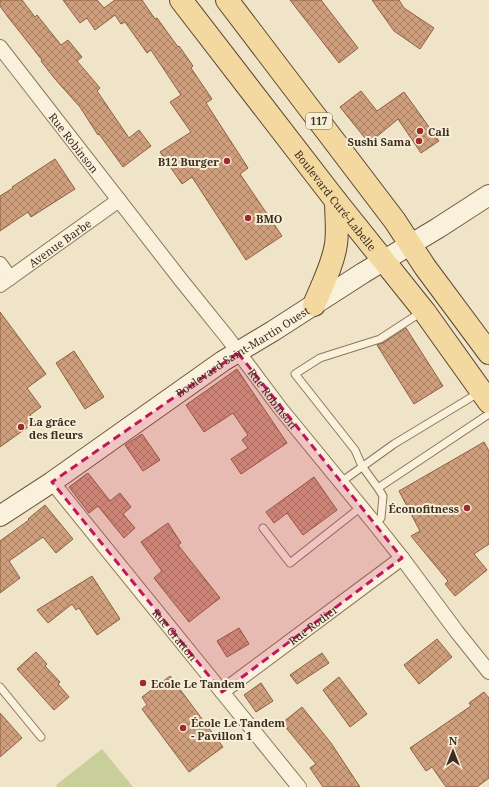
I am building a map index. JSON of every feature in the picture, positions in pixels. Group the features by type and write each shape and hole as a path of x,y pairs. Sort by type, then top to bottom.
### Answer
{"main road":[{"name":"Boulevard Curé-Labelle","path":"181,0 336,201 424,311 485,396"},
{"name":"117","path":"226,0 395,221 425,267 489,353"},
{"name":"Boulevard Saint-Martin Ouest","path":"0,516 52,482 223,361 238,353 383,260 438,228 489,194"},
{"path":"314,305 335,250 337,236 336,201"}],"street":[{"name":"Rue Robinson","path":"0,47 280,408 402,558 489,672"},
{"name":"Avenue Barbe","path":"5,281 119,200"},
{"path":"0,264 5,281"},
{"name":"Rue Gratton","path":"52,482 299,787"},
{"name":"Rue Rodier","path":"222,692 402,558"}],"lane":[{"path":"375,524 381,518 383,496 362,466 355,450 295,374 320,358 380,339 424,311"},
{"path":"341,482 394,444 485,396"},
{"path":"378,488 489,414"},
{"path":"263,528 290,563 361,507"},
{"path":"0,687 41,737"}],"highlighted area":[{"path":"238,353 402,558 222,692 52,482"}],"green space":[{"path":"102,749 133,787 57,787 56,785"}],"building":[{"path":"0,0 22,0 35,17 37,15 61,45 68,40 82,57 77,61 100,88 97,91 129,138 139,130 151,146 123,167 99,134 98,135 80,107 55,79 8,17 0,6"},
{"path":"63,0 97,0 104,8 115,0 142,0 155,19 157,18 193,66 191,68 212,99 206,103 248,168 240,174 282,236 246,260 192,177 182,184 160,152 191,132 170,102 181,95 151,50 147,53 125,22 121,24 115,15 95,30 87,18 80,23"},
{"path":"290,0 321,0 358,48 339,63"},
{"path":"372,0 399,0 404,8 434,28 420,49 394,31"},
{"path":"361,91 377,111 404,92 439,141 421,153 398,119 369,143 340,107"},
{"path":"55,159 75,189 31,217 28,212 0,231 0,196"},
{"path":"0,312 46,374 27,388 41,407 30,415 35,422 0,447"},
{"path":"406,328 443,386 414,404 377,345 383,343"},
{"path":"74,351 104,397 85,409 56,363"},
{"path":"237,369 287,443 241,474 231,459 248,448 242,440 248,435 233,413 204,432 186,405"},
{"path":"142,434 160,460 143,471 125,445"},
{"path":"484,442 489,451 489,544 474,554 487,570 455,596 445,584 448,581 411,536 420,531 399,491"},
{"path":"88,473 110,501 120,493 131,507 123,514 135,528 124,538 98,506 89,513 69,487"},
{"path":"314,477 337,510 303,535 287,513 274,523 266,512"},
{"path":"45,505 73,539 56,553 43,537 9,561 20,578 0,593 0,541 29,520 28,519"},
{"path":"168,523 181,543 178,545 220,598 189,622 154,578 162,571 141,542"},
{"path":"92,576 120,619 97,635 79,608 76,610 72,604 48,623 37,610"},
{"path":"239,628 249,644 227,657 217,641"},
{"path":"437,639 452,657 419,684 404,665"},
{"path":"36,652 47,664 45,666 60,682 58,684 69,697 54,710 17,669"},
{"path":"322,653 329,663 297,684 290,675"},
{"name":"École Le Tandem - Pavillon 1","path":"170,676 223,747 189,772 142,709 147,705 142,697"},
{"path":"339,677 367,714 350,727 323,690"},
{"path":"261,683 273,701 256,712 244,695"},
{"path":"484,692 489,698 489,778 477,787 446,787 432,767 426,771 410,748 471,706 469,703"},
{"path":"302,707 331,743 360,787 323,787 310,768 316,764 282,723"},
{"path":"0,713 22,738 0,757"}],"place":[{"name":"Cali","path":"420,131"},
{"name":"Sushi Sama","path":"419,141"},
{"name":"B12 Burger","path":"227,161"},
{"name":"BMO","path":"248,218"},
{"name":"La grâce des fleurs","path":"21,427"},
{"name":"Éconofitness","path":"467,508"},
{"name":"Ecole Le Tandem","path":"143,683"},
{"name":"École Le Tandem - Pavillon 1","path":"183,728"}]}
